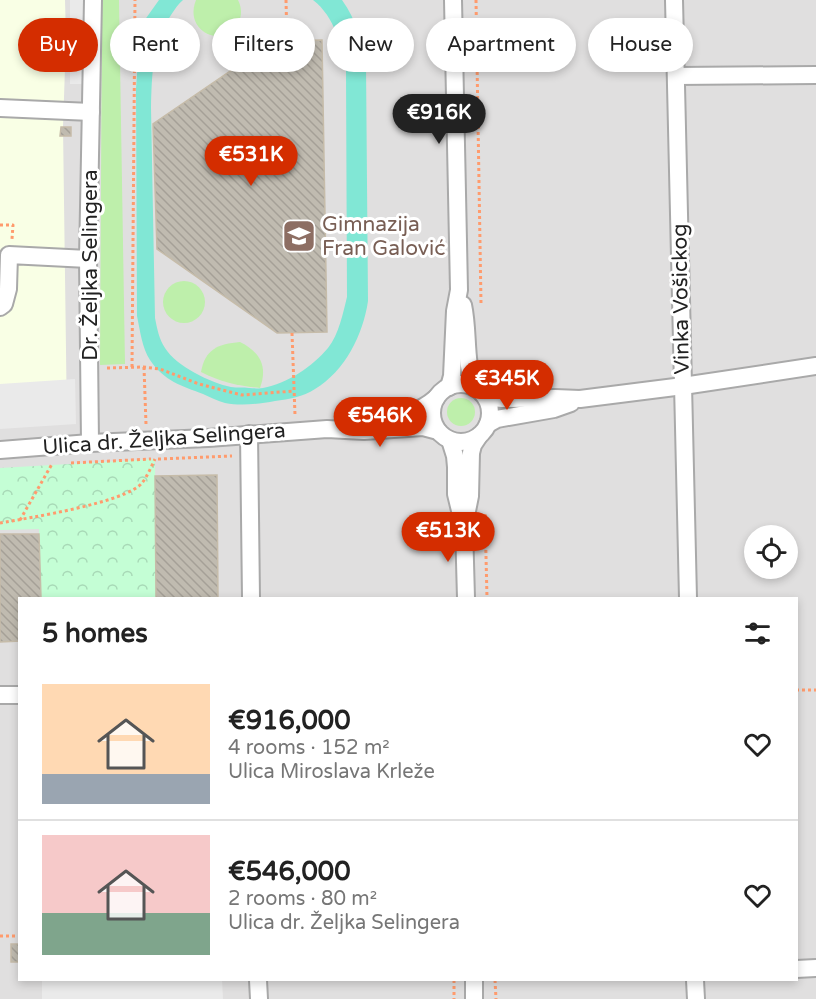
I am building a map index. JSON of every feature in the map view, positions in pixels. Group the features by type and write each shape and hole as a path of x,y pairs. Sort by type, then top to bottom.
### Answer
{"street":[{"name":"Dr. Željka Selingera","path":"90,443 88,259 93,0"},
{"path":"453,0 459,290 455,312 452,376 433,406 432,415 434,423 444,435 455,456 456,494 464,526 466,597"},
{"name":"Vinka Vošickog","path":"674,0 688,597"},
{"path":"676,76 816,75"},
{"path":"0,108 91,112"},
{"path":"0,307 4,304 8,289 9,255 88,259"},
{"path":"459,290 466,317 469,370 490,408 490,416 473,445 471,453 470,496 464,526"},
{"path":"442,393 457,384 479,390 492,398 580,399 816,366"},
{"name":"Ulica dr. Željka Selingera","path":"327,429 416,412 426,407 442,393"},
{"path":"444,435 457,442 465,442 497,419 554,409 580,399"},
{"name":"Ulica dr. Željka Selingera","path":"0,450 327,429 364,431 423,427 444,435"},
{"path":"249,434 251,597"},
{"path":"0,695 18,695"},
{"path":"798,969 816,968"},
{"path":"258,981 259,999"},
{"path":"474,981 474,999"},
{"path":"696,981 696,999"}],"path":[{"path":"132,367 135,0"},
{"path":"286,0 286,18"},
{"path":"476,0 481,313"},
{"path":"0,225 13,225 12,244"},
{"path":"292,333 295,415"},
{"path":"90,369 132,367 160,369 199,384 242,395 294,391"},
{"path":"144,367 146,426"},
{"path":"63,464 232,456"},
{"path":"0,523 77,508 129,492 141,484 155,459"},
{"path":"21,520 52,464 41,465"},
{"path":"485,513 487,597"},
{"path":"798,690 816,690"},
{"path":"0,936 18,936"},
{"path":"454,981 454,999"},
{"path":"495,981 496,999"}],"shaded area":[{"path":"0,0 816,0 816,999 0,999"},
{"path":"0,0 65,0 65,18 18,18 18,72 65,72 63,127 67,424 0,426"},
{"path":"70,0 84,0 84,18 70,18"},
{"path":"159,0 183,0 169,18 146,18"},
{"path":"313,0 342,0 352,18 329,18"},
{"path":"70,72 84,72 84,84 70,84"},
{"path":"137,72 153,72 151,108 155,318 163,345 177,361 204,378 231,387 261,388 281,383 307,368 328,348 338,330 347,297 346,72 366,72 368,301 366,314 357,339 344,362 326,381 310,392 301,396 256,404 225,403 167,378 150,360 145,350 137,316"},
{"path":"75,379 76,424 0,429 0,384"},
{"path":"42,981 222,981 223,999 42,999"}],"green space":[{"path":"102,0 119,0 119,18 110,18 110,72 120,72 125,364 100,365"},
{"path":"196,0 238,0 241,14 240,18 212,18 212,35 201,30 200,18 195,18"},
{"path":"184,281 199,287 205,302 199,317 184,323 169,317 163,302 169,287"},
{"path":"240,342 253,350 260,360 263,373 260,388 230,383 201,372 206,358 214,349 225,344"},
{"path":"461,398 471,402 475,412 471,422 461,426 451,422 447,412 451,402"},
{"path":"155,459 156,597 41,597 39,529 0,530 0,468"}],"building":[{"path":"315,40 322,40 327,332 277,333 157,249 153,124 229,72 315,72"},
{"path":"61,127 71,127 71,136 60,136"},
{"path":"217,475 218,597 156,597 155,476"},
{"path":"0,534 39,534 41,597 18,597 18,641 0,642"},
{"path":"11,944 18,944 18,962 11,962"}],"place":[{"name":"Gimnazija Fran Galović","path":"299,236"}]}
